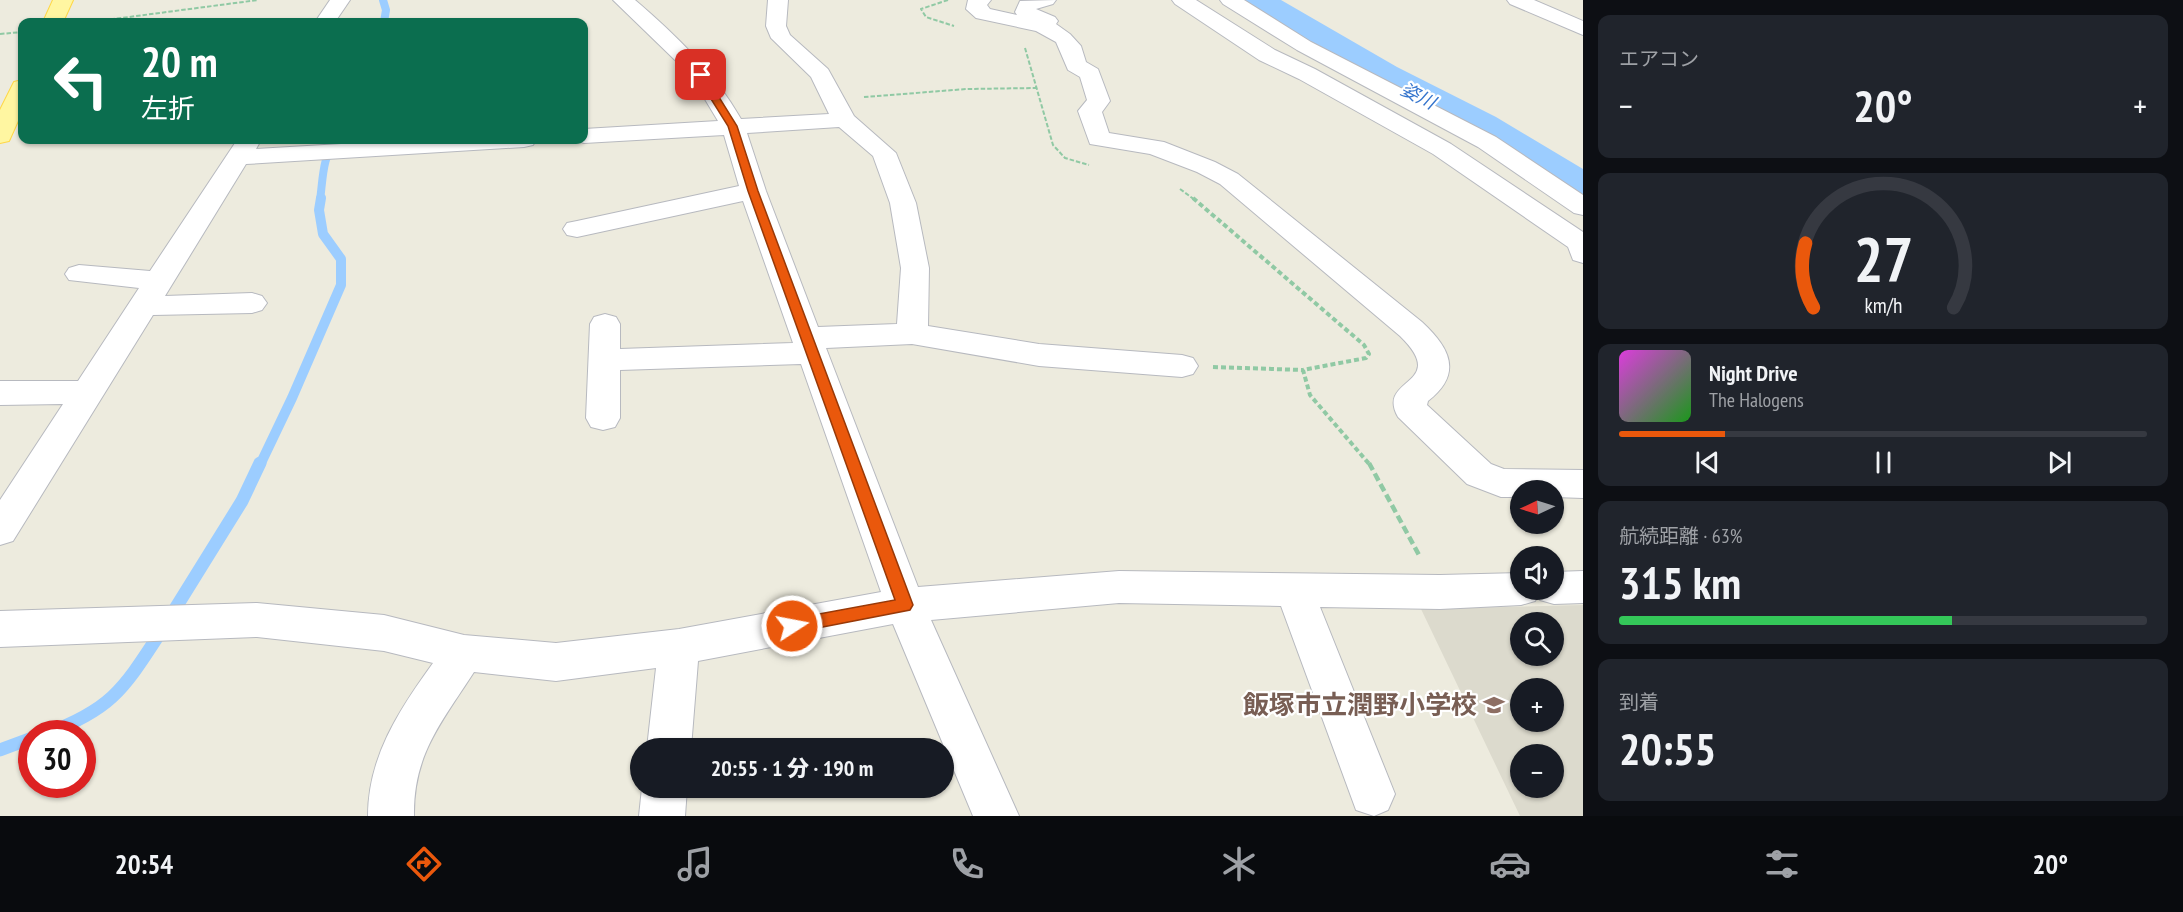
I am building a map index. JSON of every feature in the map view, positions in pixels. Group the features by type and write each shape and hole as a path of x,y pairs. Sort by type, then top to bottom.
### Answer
{"main road":[{"path":"55,18 63,0"},
{"path":"0,136 18,96"}],"street":[{"path":"328,18 340,0"},
{"path":"623,0 662,32 688,58 713,92 732,126 753,191 905,605 996,816"},
{"path":"778,0 776,26 781,38 820,74 839,109 884,153 903,203 915,268 912,334"},
{"path":"981,0 977,2 976,9 983,14 1050,29 1070,46 1076,64 1090,74 1099,101 1090,111 1099,139 1155,147 1206,167 1229,179 1411,329 1431,351 1434,370 1427,386 1412,394 1410,409 1479,474 1501,483 1583,484"},
{"path":"1046,0 1027,5 1025,12 1053,23 1050,29"},
{"path":"1182,0 1268,55 1307,74 1442,150 1581,243 1583,256 1565,265 1583,276"},
{"path":"1230,0 1304,46 1487,142 1583,207"},
{"path":"1517,0 1583,29"},
{"path":"588,136 732,126 839,109"},
{"path":"0,530 244,148 384,144"},
{"path":"577,229 753,191"},
{"path":"79,274 159,281"},
{"path":"143,306 252,303"},
{"path":"603,418 605,324"},
{"path":"604,360 810,345 912,334 1039,355 1182,366"},
{"path":"0,393 88,392"},
{"path":"0,629 257,620 384,633 464,653 556,662 679,647 905,605 1119,587 1440,592 1510,589"},
{"path":"1564,588 1583,587"},
{"path":"1294,589 1372,794"},
{"path":"670,738 679,647"},
{"path":"391,816 389,803 397,761 464,653"},
{"path":"662,816 664,798"}],"path":[{"path":"121,18 258,0"},
{"path":"949,0 921,9 926,17 957,27"},
{"path":"0,34 18,32"},
{"path":"1024,46 1056,151 1065,159 1091,165"},
{"path":"839,109 967,89 1037,88"},
{"path":"1178,188 1202,205 1364,345 1369,354 1366,358 1303,370 1182,366"},
{"path":"1303,370 1310,395 1369,463 1422,560"}],"shaded area":[{"name":"飯塚市立潤野小学校","path":"1583,605 1583,816 1520,816 1511,798 1564,798 1564,744 1510,744 1510,795 1421,609"}],"waterway":[{"path":"383,0 386,10 385,18"},
{"name":"姿川","path":"1252,0 1381,77 1479,127 1583,191"},
{"path":"320,200 326,160 334,144"},
{"path":"260,465 341,285 341,259 323,234 319,210 321,198"},
{"path":"170,617 242,501 260,463"},
{"path":"78,720 115,694 162,630"},
{"path":"0,750 18,743"}],"place":[{"name":"飯塚市立潤野小学校","path":"1494,705"}],"route":[{"path":"701,75 732,126 753,191 905,605 792,626"}]}
